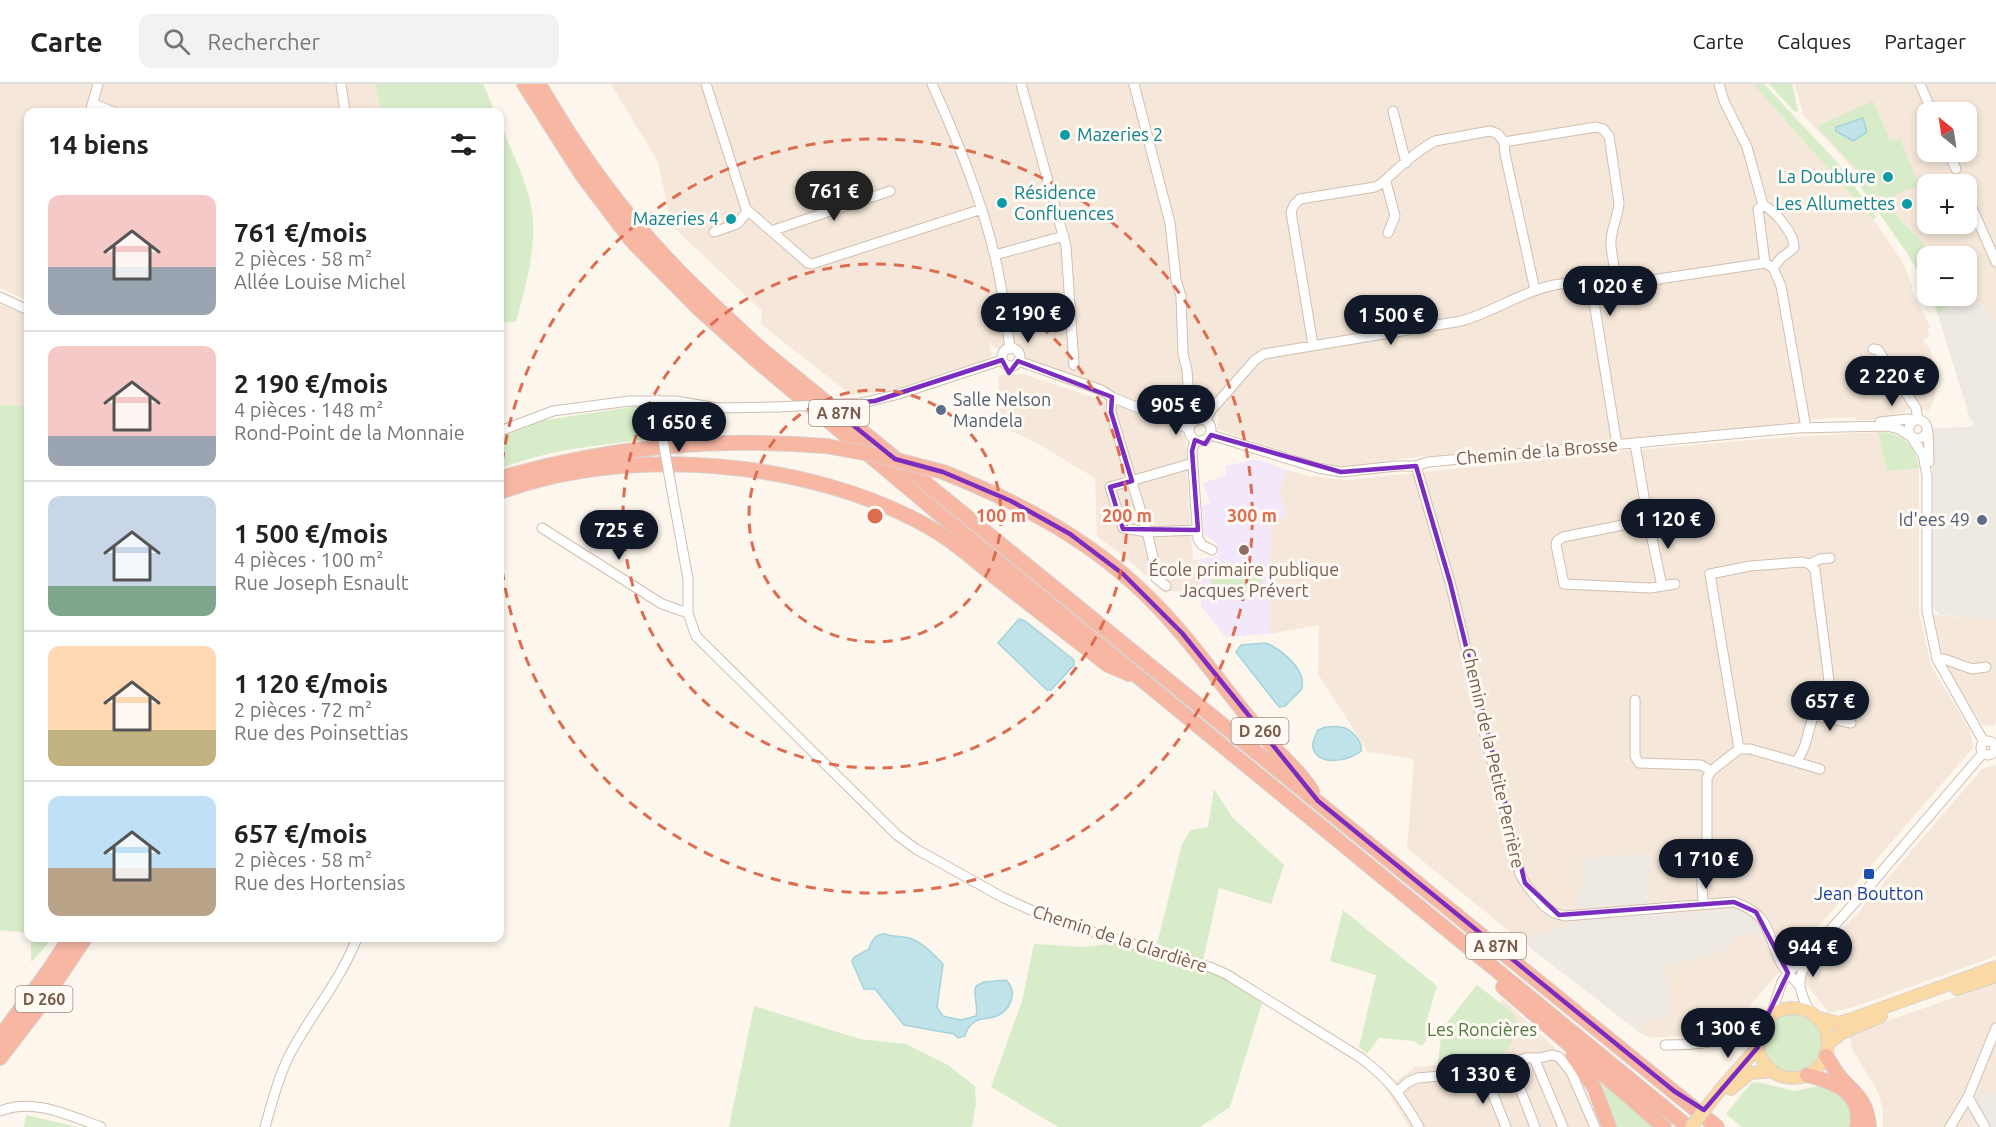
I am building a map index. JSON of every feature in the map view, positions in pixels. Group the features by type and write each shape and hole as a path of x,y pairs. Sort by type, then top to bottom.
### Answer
{"highway":[{"name":"A 87N","path":"524,84 582,175 631,240 698,308 756,360 937,512 1690,1127"},
{"name":"A 87N","path":"539,84 592,168 615,198 674,266 762,350 1717,1127"},
{"name":"D 260","path":"504,477 561,461 639,448 751,443 826,446 881,456 943,472 988,490 1042,517 1098,554 1123,574 1154,602 1182,633 1264,737 1303,776 1318,801"},
{"path":"504,491 581,472 674,464 742,469 820,484 858,496 928,527 1108,665 1144,680"},
{"path":"1455,936 1468,957 1664,1127"},
{"name":"D 260","path":"0,1037 67,942"},
{"name":"D 260","path":"0,1058 39,1007 82,942"},
{"path":"1532,1013 1584,1071 1594,1087 1609,1127"},
{"path":"1828,1050 1839,1076 1857,1092 1864,1105 1869,1127"},
{"path":"1808,1075 1835,1083 1848,1094 1859,1116 1857,1127"},
{"path":"1674,1091 1731,1127"}],"main road":[{"path":"1772,1071 1762,1059 1758,1047 1759,1036 1762,1026 1779,1010 1793,1007 1838,1023 1996,967"},
{"path":"1690,1127 1723,1093 1750,1073 1772,1071 1791,1078 1808,1075 1819,1067 1828,1050 1842,1034 1863,1023 1996,975"},
{"path":"1815,1015 1826,1029 1828,1050"},
{"path":"1700,1127 1758,1047"}],"street":[{"path":"92,108 98,84"},
{"path":"341,84 344,108"},
{"path":"706,84 748,211 807,262 812,264 982,209"},
{"path":"932,84 965,161 982,209 995,255 1010,349"},
{"path":"1021,84 1066,246 1074,365"},
{"path":"1134,84 1170,223 1176,280 1181,296 1182,342 1189,400 1196,423"},
{"path":"1719,84 1724,101 1747,147 1763,205"},
{"path":"1920,84 1928,102"},
{"path":"1394,111 1406,163"},
{"path":"1504,142 1596,127 1603,129 1609,136 1619,203 1610,241 1616,281"},
{"path":"1313,345 1291,212 1294,205 1300,200 1375,187 1386,182 1391,175 1435,141 1490,130 1504,142 1535,290"},
{"path":"1953,162 1956,169"},
{"path":"1386,182 1395,216 1388,233"},
{"path":"771,231 890,191"},
{"path":"1617,445 1594,302 1594,282 1769,266 1794,248 1794,241 1773,210 1763,205"},
{"path":"1763,205 1758,208 1769,266 1781,286 1806,428"},
{"path":"714,232 737,224 748,211"},
{"path":"1977,219 1996,262"},
{"path":"995,255 1064,236"},
{"path":"1018,361 1101,390 1112,397 1196,423 1210,425 1211,435 1206,440 1195,440 1190,435 1196,423 1212,409 1255,360 1264,354 1461,321 1535,290 1557,285 1583,284 1593,290"},
{"path":"0,297 24,308"},
{"path":"1010,349 1015,350 1018,354 1018,361 1014,365 1009,366 1002,360 1003,353 1010,349"},
{"path":"1873,349 1878,350 1916,408 1917,420"},
{"path":"504,429 553,411 630,401 676,401 717,408 862,403 899,394 1002,360"},
{"path":"1112,397 1111,412 1154,556 1156,578 1166,586"},
{"name":"Chemin de la Glardière","path":"658,400 660,424 688,579 688,613 690,625 696,636 897,835 916,849 1002,897 1033,911 1063,923 1210,967 1226,974 1361,1058 1381,1073 1398,1091 1419,1127"},
{"path":"1772,1015 1782,982 1788,973 1816,946 1991,755 1994,748 1937,659 1927,611 1927,476 1929,464 1927,432 1926,424 1917,420"},
{"path":"1917,420 1909,426 1911,437 1924,458 1927,476"},
{"name":"Chemin de la Brosse","path":"1869,425 1888,421 1917,420"},
{"name":"Chemin de la Brosse","path":"1211,435 1318,468 1341,472 1806,428 1869,425 1893,427 1911,437"},
{"path":"1911,437 1921,439 1927,432"},
{"path":"1195,440 1192,463 1198,539 1202,545 1212,550"},
{"path":"1635,444 1662,586"},
{"path":"1192,463 1110,487 1123,528 1147,532 1198,530"},
{"name":"Chemin de la Petite Perrière","path":"1416,466 1450,582 1486,740 1514,843 1520,874 1525,883 1544,906 1559,915 1734,902 1756,912 1764,921 1779,959 1799,985 1815,1015"},
{"path":"1648,520 1563,537 1557,541 1564,584 1650,588 1675,584"},
{"path":"542,528 662,604 688,613"},
{"path":"1810,564 1820,559 1830,558"},
{"path":"1738,749 1710,574 1750,566 1802,562 1810,564 1815,570 1829,681 1825,694 1813,715 1805,747 1796,762"},
{"path":"1937,659 1944,659 1972,669 1986,667"},
{"path":"1635,700 1635,756 1639,763 1701,765 1711,771"},
{"path":"1813,715 1851,723"},
{"path":"1703,904 1701,861 1707,843 1707,778 1711,771 1738,749 1750,749 1820,770"},
{"path":"266,1127 282,1071 295,1046 342,973 355,942"},
{"path":"1799,985 1801,970 1816,946"},
{"path":"1665,1045 1713,1043 1733,1032 1747,1018 1762,1026"},
{"path":"1950,1127 1968,1097 1996,1028"},
{"path":"1398,1091 1408,1082 1418,1078 1484,1072 1510,1063 1552,1055 1559,1057 1567,1064 1595,1127"},
{"path":"1534,1058 1563,1127"},
{"path":"1510,1063 1535,1127"},
{"path":"1484,1072 1506,1127"},
{"path":"1968,1097 1985,1127"},
{"path":"0,1111 12,1106 42,1107 101,1127"}],"highlighted area":[{"path":"1002,360 1009,373 1018,361 1112,397 1111,412 1132,481 1110,487 1123,529 1198,530 1192,451 1195,440 1205,444 1211,435 1341,472 1416,466 1450,582 1525,883 1559,915 1734,902 1756,912 1788,973 1761,1029 1758,1047 1704,1110 1674,1091 1318,801 1182,633 1123,574 1070,534 1011,501 943,472 895,459 828,405 875,401"}],"shaded area":[{"path":"0,84 375,84 381,108 24,108 24,299 0,288"},
{"path":"611,84 1753,84 1873,219 1902,261 1913,287 1911,289 1917,306 1920,306 1930,327 1927,330 1930,335 1922,341 1929,347 1935,368 1936,390 1928,411 1911,408 1902,413 1871,420 1856,420 1855,417 1799,420 1799,423 1407,458 1358,467 1336,466 1308,459 1217,429 1219,411 1209,402 1205,405 1195,403 1181,407 1182,414 1175,419 1111,390 989,344 992,356 987,359 889,391 851,395 761,324 762,311 671,225 658,162"},
{"name":"Les Allumettes","path":"1795,84 1996,84 1996,322 1977,301 1977,246 1926,246 1803,115"},
{"path":"1977,301 1996,322 1996,619 1940,615 1932,606 1933,428 1971,427 1974,423 1970,419 1938,315 1948,306 1977,306"},
{"path":"0,304 24,313 24,406 0,405"},
{"path":"1023,374 1120,406 1183,435 1193,560 1199,560 1200,590 1164,593 1137,567 1097,536 1095,478 1035,442 998,425 999,375"},
{"path":"1878,432 1887,470 1919,468 1919,612 1931,666 1970,730 1973,748 1727,1032 1649,1038 1639,1032 1642,1021 1669,1016 1665,966 1723,951 1738,935 1764,932 1738,909 1651,916 1583,858 1579,921 1520,940 1407,848 1414,759 1368,752 1318,674 1319,625 1270,634 1271,520 1287,517 1280,490 1287,470 1309,476 1348,480 1624,451"},
{"name":"École primaire publique Jacques Prévert","path":"1252,460 1263,461 1287,470 1280,490 1287,517 1271,520 1270,634 1225,637 1201,606 1199,559 1218,556 1217,543 1204,535 1202,506 1210,503 1203,483 1226,475 1225,466"},
{"path":"1933,615 1996,619 1996,722 1993,726 1982,725 1947,668"},
{"path":"1996,765 1996,956 1854,1007 1829,1013 1806,984 1806,973 1844,925 1855,916 1982,769"},
{"path":"1650,854 1651,916 1738,909 1754,916 1764,932 1738,935 1723,951 1666,966 1669,1016 1642,1021 1639,1032 1520,940 1579,921 1583,858"},
{"path":"1996,983 1996,1092 1988,1094 1967,1110 1975,1127 1883,1127 1883,1110 1878,1092 1852,1049 1850,1037 1867,1028"},
{"path":"1477,985 1500,1003 1503,999 1572,1064 1599,1127 1409,1127 1386,1089 1415,1067 1438,1065 1442,1029"},
{"path":"1976,1091 1988,1094 1996,1092 1996,1127 1975,1127 1967,1110"}],"green space":[{"path":"375,84 483,84 493,108 381,108"},
{"path":"1753,84 1764,84 1837,162 1877,218 1873,219"},
{"path":"1769,84 1792,84 1798,110 1795,112"},
{"path":"1873,101 1890,140 1900,139 1917,180 1917,186 1884,200 1817,126"},
{"path":"504,133 525,184 532,209 531,258 516,322 504,322"},
{"path":"1859,175 1926,246 1917,246 1917,270 1909,256 1855,179"},
{"path":"1935,306 1948,306 1938,315"},
{"path":"0,405 24,406 24,933 0,930"},
{"path":"637,406 651,415 652,439 556,452 504,467 504,436 533,422"},
{"path":"1878,432 1894,434 1906,441 1915,453 1919,468 1887,471"},
{"path":"1262,563 1262,590 1211,591 1211,564"},
{"path":"1214,789 1232,817 1284,865 1271,904 1219,888 1203,961 1157,944 1182,844 1191,830 1208,827"},
{"path":"1343,910 1437,986 1428,1016 1426,1034 1435,1028 1422,1046 1413,1041 1379,1038 1367,1054 1359,1047 1376,975 1330,961"},
{"path":"31,942 49,942 31,962"},
{"path":"1127,942 1210,967 1262,1003 1230,1107 1200,1127 1058,1127 991,1087 1022,1001 1034,944 1083,947"},
{"name":"Les Roncières","path":"1477,985 1514,1014 1517,1022 1510,1046 1495,1060 1451,1071 1450,1065 1438,1065 1442,1029"},
{"path":"754,1006 860,1039 906,1044 948,1065 975,1086 976,1104 972,1127 729,1127"},
{"path":"1791,1014 1803,1016 1814,1022 1822,1040 1817,1059 1800,1070 1790,1071 1780,1068 1771,1061 1765,1048 1769,1035 1767,1031 1771,1024"},
{"path":"1601,1081 1657,1127 1615,1127"},
{"path":"1758,1082 1794,1091 1830,1084 1849,1107 1850,1127 1742,1127 1726,1114 1751,1083"},
{"path":"26,1115 77,1127 24,1127"}],"water":[{"path":"1863,118 1867,132 1853,141 1836,131 1836,127"},
{"path":"1019,619 1025,621 1074,660 1074,665 1051,690 1047,690 998,643"},
{"path":"1266,643 1288,658 1297,668 1302,679 1302,689 1285,706 1279,707 1236,652 1241,645"},
{"path":"1325,727 1344,728 1352,732 1360,743 1361,751 1343,759 1321,758 1316,754 1313,744 1318,730"},
{"path":"885,934 918,942 943,964 937,1007 943,1016 961,1020 976,1016 975,989 984,982 1006,980 1012,990 1011,1001 1000,1014 976,1021 965,1036 958,1038 954,1034 904,1025 875,989 864,989 852,962 853,958 869,949 876,936"}],"place":[{"name":"Mazeries 2","path":"1065,135"},
{"name":"La Doublure","path":"1888,177"},
{"name":"Résidence Confluences","path":"1002,203"},
{"name":"Les Allumettes","path":"1907,204"},
{"name":"Mazeries 4","path":"731,219"},
{"name":"Salle Nelson Mandela","path":"941,410"},
{"name":"Id'ees 49","path":"1982,520"},
{"name":"École primaire publique Jacques Prévert","path":"1244,550"},
{"name":"Jean Boutton","path":"1869,874"}]}
